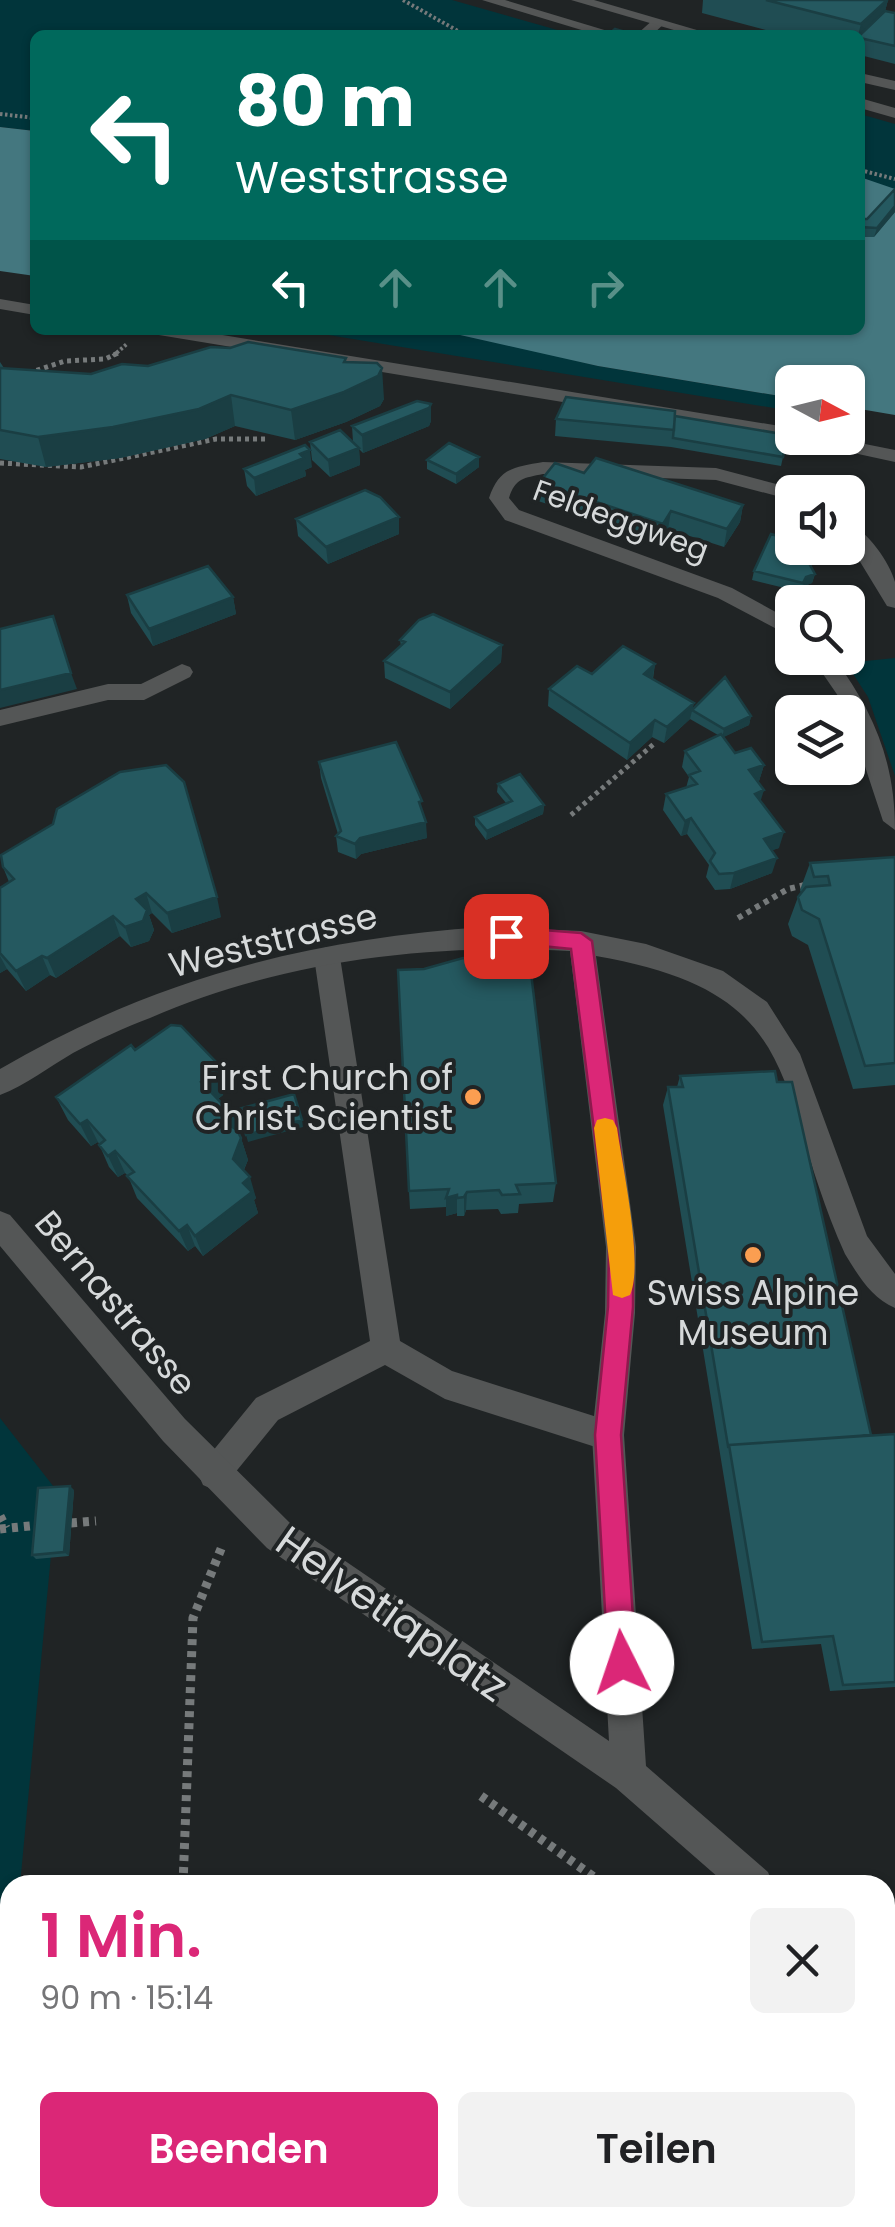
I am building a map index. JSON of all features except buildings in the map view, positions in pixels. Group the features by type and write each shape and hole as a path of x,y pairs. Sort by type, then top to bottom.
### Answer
{"street":[{"path":"489,0 596,30"},
{"path":"578,0 663,18 694,30"},
{"path":"649,30 663,18"},
{"path":"865,78 895,86"},
{"path":"865,105 895,113"},
{"path":"0,304 30,309"},
{"path":"189,335 775,431"},
{"path":"865,450 895,456"},
{"name":"Feldeggweg","path":"775,490 716,474 543,468 515,472 505,480 499,498 512,515 725,593 775,621"},
{"path":"865,549 895,601"},
{"path":"0,718 108,692 144,692 182,672"},
{"path":"836,675 856,704 895,821"},
{"name":"Weststrasse","path":"0,1083 62,1046 158,1004 252,974 409,942 481,936 581,941"},
{"path":"629,1775 608,1435 620,1307 621,1247 581,941 655,957 699,972 734,991 761,1014 804,1086 852,1241 871,1273 895,1294"},
{"path":"327,957 386,1350"},
{"name":"Bernastrasse","path":"0,1224 174,1430"},
{"path":"386,1350 445,1384 608,1435"},
{"path":"214,1474 267,1408 386,1350"},
{"name":"Helvetiaplatz","path":"174,1430 240,1500 308,1558 629,1775 744,1875"}],"path":[{"path":"403,0 456,30"},
{"path":"0,114 30,117"},
{"path":"865,171 895,180"},
{"path":"19,376 76,360 94,363 119,355 133,335"},
{"path":"0,463 44,472 127,460 222,434 267,439"},
{"path":"571,815 655,743"},
{"path":"738,918 756,912 786,887 824,883"},
{"path":"183,1875 194,1618 240,1500"},
{"path":"0,1516 3,1529 38,1524"},
{"path":"71,1523 96,1521"},
{"path":"480,1796 591,1875"}],"shaded area":[{"path":"0,0 452,0 557,30 30,30 30,130 0,127"},
{"path":"865,115 895,124 895,214 865,234"},
{"path":"0,127 30,130 30,275 0,271"},
{"path":"865,179 895,189 895,415 865,410 865,365 775,365 775,395 598,366 460,335 865,335"},
{"path":"328,335 473,335 598,366 775,395 775,408"},
{"path":"895,658 895,776 868,697 854,675 865,675 865,661"},
{"path":"0,1418 57,1491 21,1875 0,1875"}],"slow traffic":[{"path":"605,1128 621,1247 622,1287"}],"place":[{"name":"First Church of Christ Scientist","path":"473,1097"},
{"name":"Swiss Alpine Museum","path":"753,1255"}],"route":[{"path":"506,936 581,941 621,1247 622,1280 608,1435 622,1663"}]}
